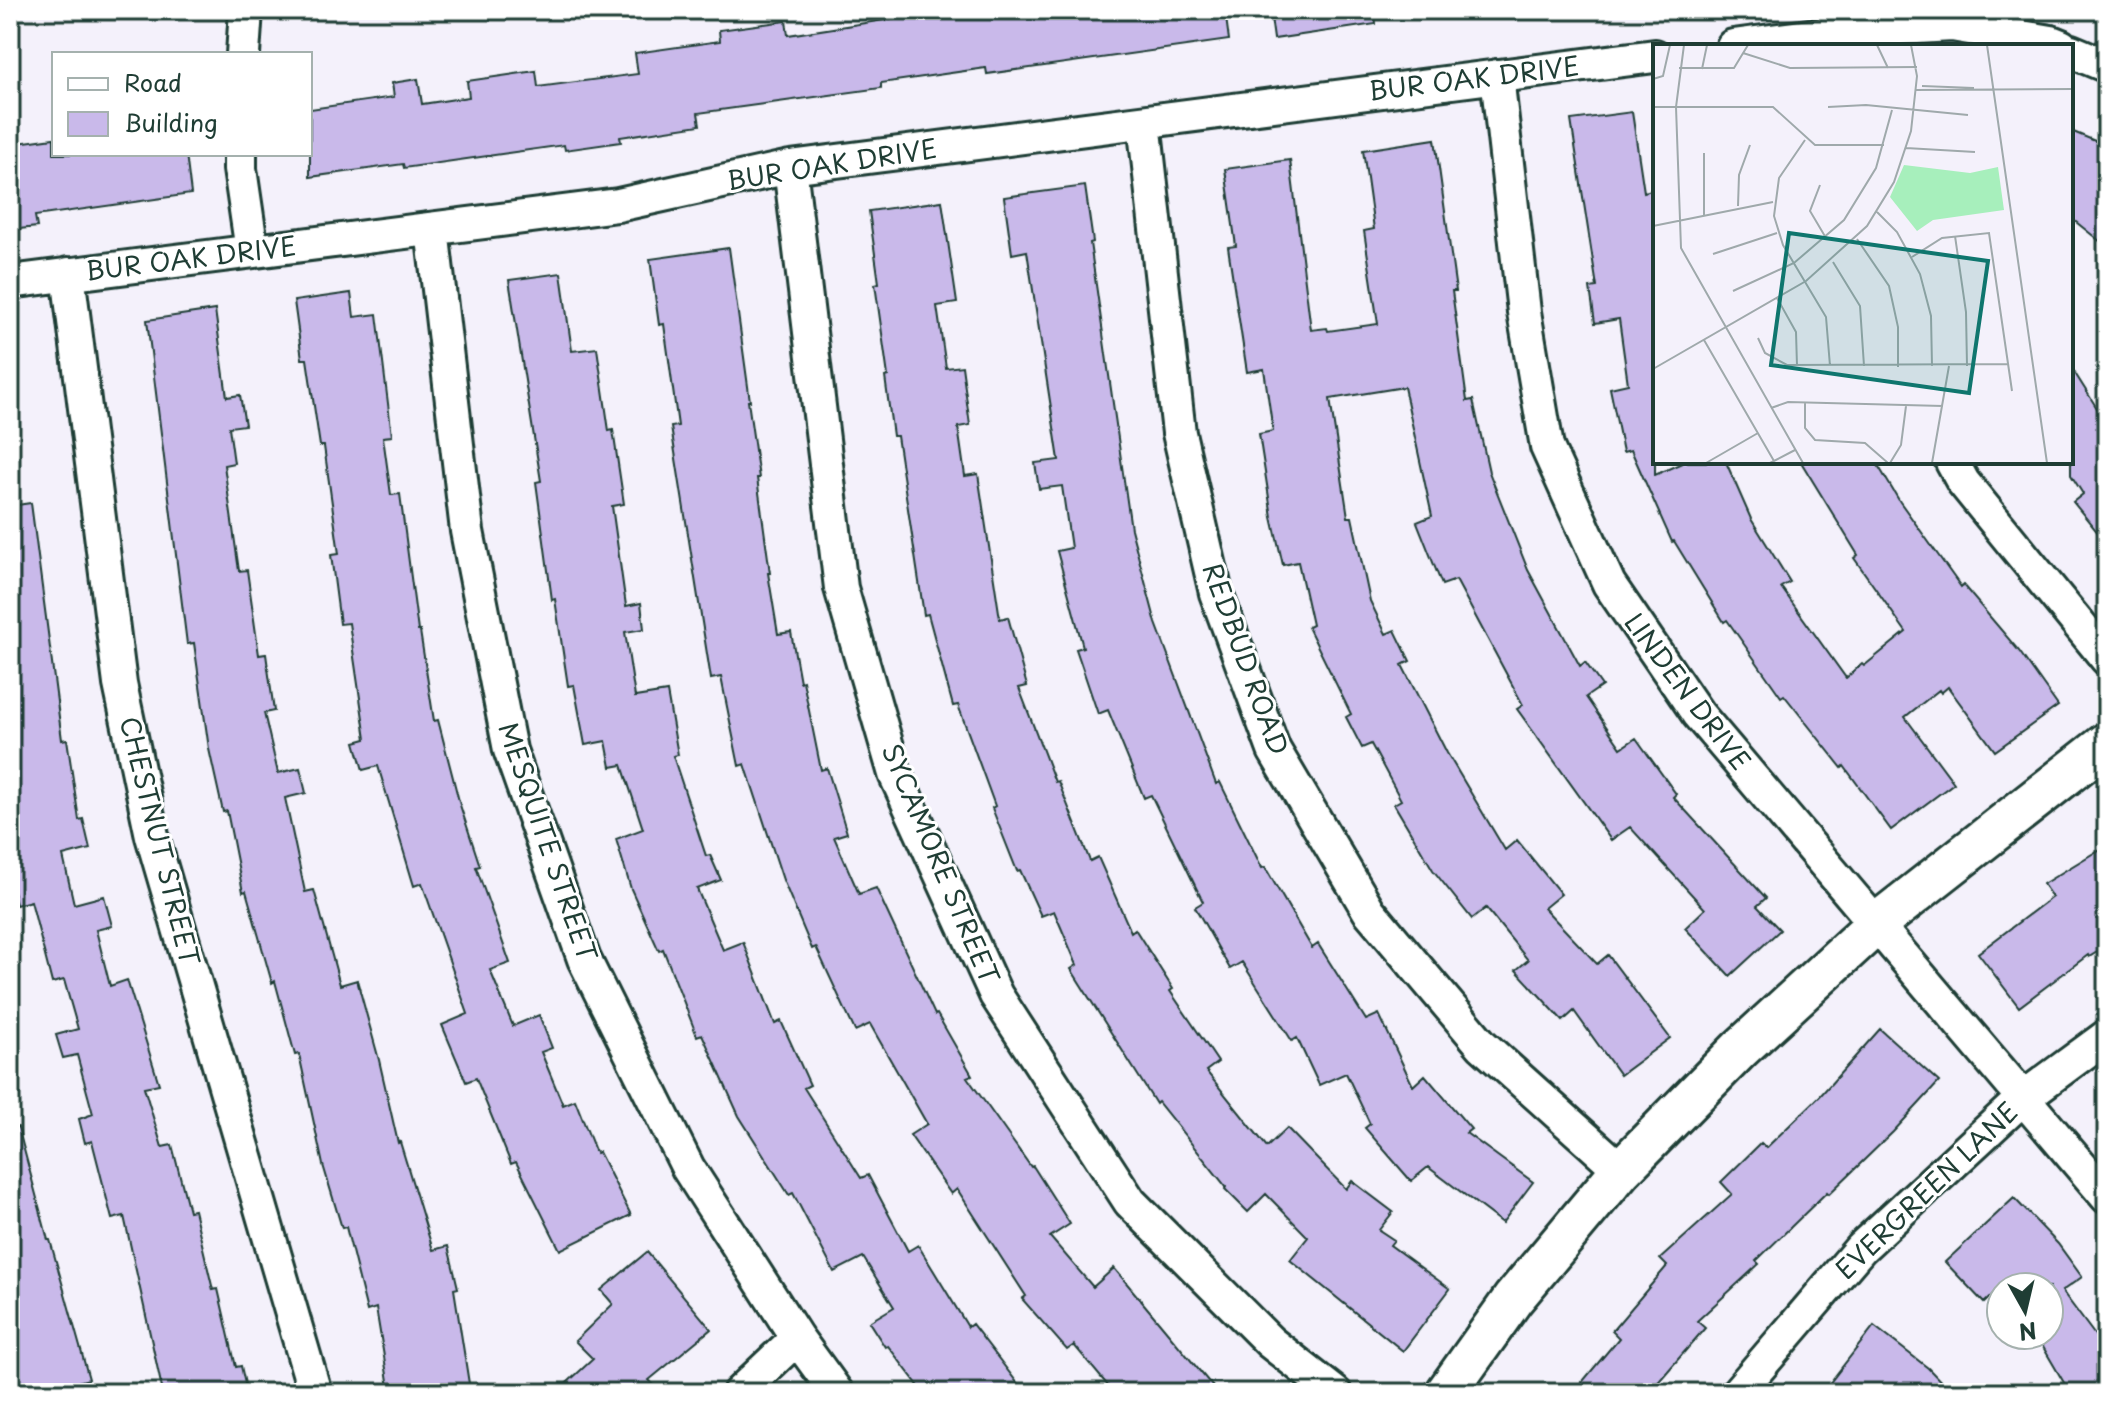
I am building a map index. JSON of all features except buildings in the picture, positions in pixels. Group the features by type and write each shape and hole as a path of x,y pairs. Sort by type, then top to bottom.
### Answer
{"street":[{"path":"243,52 246,10"},
{"path":"1766,44 1848,39 1952,25 2056,44"},
{"path":"2073,52 2107,66"},
{"name":"BUR OAK DRIVE","path":"10,282 618,205 790,167 1653,56"},
{"name":"LINDEN DRIVE","path":"1497,76 1524,312 1547,447 1609,584 1689,701 2107,1197"},
{"name":"REDBUD ROAD","path":"1144,122 1179,433 1216,593 1274,750 1369,911 1482,1045 1621,1170"},
{"path":"240,156 252,251"},
{"name":"SYCAMORE STREET","path":"790,167 841,588 895,774 996,995 1130,1202 1270,1342 1335,1393"},
{"name":"MESQUITE STREET","path":"432,229 467,531 510,750 584,959 688,1168 797,1338 837,1393"},
{"name":"CHESTNUT STREET","path":"68,274 120,684 152,836 315,1393"},
{"path":"1953,464 1963,482 2107,659"},
{"path":"1446,1393 1513,1299 1621,1170 1740,1049 1875,925 2107,743"},
{"name":"EVERGREEN LANE","path":"1737,1393 1861,1248 2023,1098 2107,1036"},
{"path":"739,1393 797,1338"}]}
